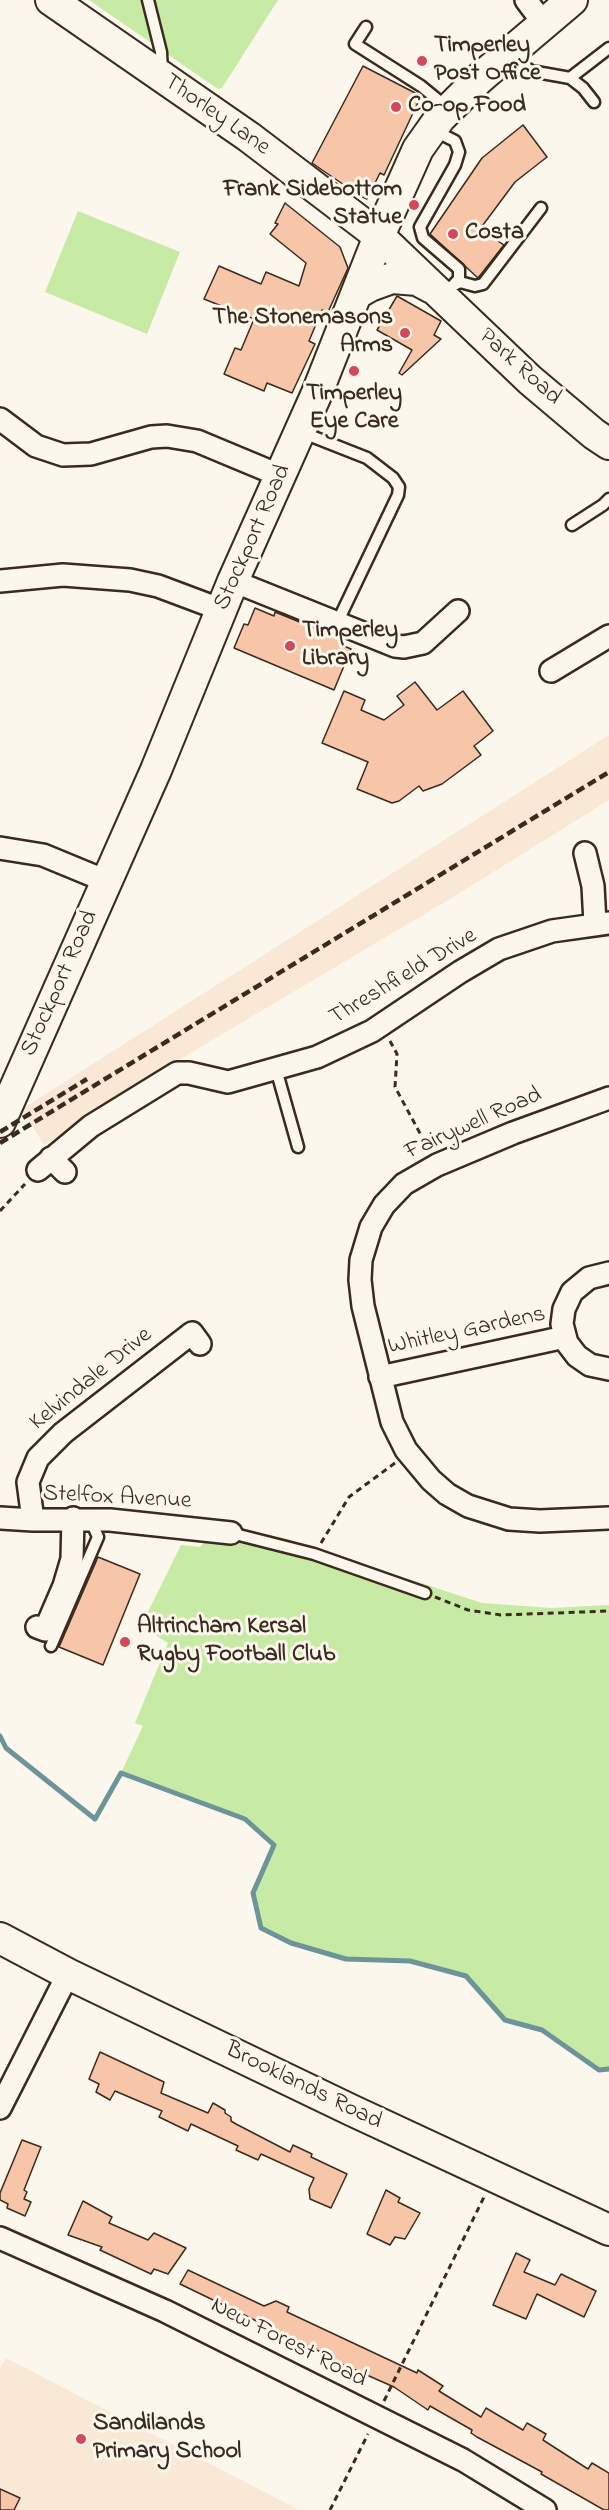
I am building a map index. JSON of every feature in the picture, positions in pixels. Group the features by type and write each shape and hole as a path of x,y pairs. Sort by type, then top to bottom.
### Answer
{"main road":[{"name":"Thorley Lane","path":"51,0 249,137 379,236"},
{"name":"Stockport Road","path":"0,1122 205,654 234,581 300,432 379,236 418,149 446,126 506,55 572,0"},
{"name":"Park Road","path":"379,236 444,290 530,380 601,435"},
{"name":"Park Road","path":"356,294 392,278 417,280 444,290"},
{"name":"Brooklands Road","path":"0,1938 68,1974 351,2110 609,2230"}],"street":[{"path":"526,0 544,24"},
{"path":"0,420 36,446 63,455 91,454 151,437 167,436 197,441 281,476"},
{"path":"0,581 63,575 130,580 158,586 222,610"},
{"path":"234,581 395,646 416,646 423,643 458,610"},
{"path":"551,671 609,636"},
{"path":"0,848 43,855 106,881"},
{"name":"Threshfield Drive","path":"51,1166 91,1126 177,1073 189,1073 228,1082 334,1050 380,1026 460,972 499,949 552,931 602,923 595,864"},
{"name":"Fairywell Road","path":"609,1098 513,1133 418,1174 394,1194 377,1215 366,1237 361,1260 360,1288 392,1422 409,1455 438,1486 460,1502 481,1512 523,1521 609,1518"},
{"name":"Whitley Gardens","path":"609,1273 589,1278 569,1296 562,1316 565,1337 571,1349 581,1360 596,1367 609,1369"},
{"name":"Kelvindale Drive","path":"33,1520 28,1482 38,1458 63,1433 192,1333 200,1344"},
{"name":"Whitley Gardens","path":"380,1377 565,1337"},
{"name":"Stelfox Avenue","path":"0,1518 81,1519 231,1533"},
{"path":"37,1627 45,1630 64,1586 81,1519"},
{"path":"0,2108 68,1974"},
{"name":"New Forest Road","path":"0,2238 165,2311 464,2460 545,2510"}],"lane":[{"path":"148,0 161,52 163,79"},
{"path":"366,27 355,44 421,86 458,148 458,158 421,223 420,231 425,240 459,269 460,274 444,290"},
{"path":"570,78 609,48"},
{"path":"506,55 531,71 570,78 583,88 594,102"},
{"path":"444,290 460,282 475,286 483,284 541,208"},
{"path":"300,432 367,458 393,478 399,487 398,495 337,623"},
{"path":"572,525 603,506 609,499"},
{"path":"276,1069 298,1147"},
{"path":"51,1646 98,1537 81,1519"},
{"path":"231,1533 314,1554 425,1593"}],"path":[{"path":"380,1026 397,1054 395,1087 437,1165"},
{"path":"0,1211 51,1166"},
{"path":"314,1554 349,1497 409,1455"},
{"path":"425,1593 468,1610 501,1615 609,1611"},
{"path":"330,2510 494,2176"}],"shaded area":[{"path":"609,735 609,800 445,902 182,1058 44,1145 22,1109"},
{"name":"Sandilands Primary School","path":"6,2358 299,2510 0,2510 0,2369"}],"green space":[{"path":"89,0 278,0 222,88 218,89"},
{"path":"78,211 180,252 147,334 45,292"},
{"path":"218,1525 284,1538 482,1603 551,1608 609,1605 609,2069 599,2070 542,2030 505,2020 466,1976 410,1961 346,1959 291,1943 261,1928 253,1893 273,1844 245,1819 121,1773 143,1726 135,1723 168,1643 141,1626 181,1545 200,1547"}],"building":[{"path":"363,66 421,96 384,175 380,173 367,199 347,190 347,187 312,163"},
{"path":"523,125 547,157 515,182 480,229 504,245 478,278 430,234 482,158"},
{"path":"285,203 340,247 348,268 328,312 322,310 309,341 315,344 292,393 267,383 264,391 224,374 235,348 241,350 254,319 204,299 219,266 261,284 266,272 299,286 306,263 270,234 278,224 275,223"},
{"name":"The Stonemasons Arms","path":"397,296 441,321 434,335 441,339 402,375 399,373 412,350 377,330"},
{"name":"Timperley Library","path":"255,608 274,616 275,612 344,640 342,645 351,649 334,690 234,648 244,624 248,625"},
{"path":"415,682 437,710 463,691 493,731 474,746 481,755 442,784 423,791 419,786 399,801 392,803 357,789 368,762 322,743 344,691 365,700 361,710 384,720 404,705 397,696"},
{"name":"Altrincham Kersal Rugby Football Club","path":"98,1557 140,1574 103,1665 59,1647"},
{"path":"100,2052 164,2082 161,2093 208,2113 213,2103 225,2110 225,2113 231,2117 231,2121 236,2124 290,2152 293,2145 312,2154 311,2157 347,2174 331,2208 310,2199 309,2189 314,2178 261,2154 258,2160 236,2150 238,2146 191,2124 188,2131 159,2117 162,2111 115,2091 110,2100 96,2092 99,2084 89,2079"},
{"path":"22,2140 41,2147 24,2190 27,2192 24,2199 31,2202 25,2216 7,2208 8,2204 0,2200 0,2193"},
{"path":"386,2190 400,2198 398,2202 420,2213 405,2239 395,2237 390,2245 367,2234"},
{"path":"83,2201 112,2217 109,2223 148,2240 154,2233 186,2248 168,2274 154,2269 151,2274 100,2250 102,2247 68,2235"},
{"path":"516,2253 530,2260 524,2272 555,2285 561,2274 596,2291 584,2317 537,2294 526,2319 493,2305"},
{"path":"188,2270 264,2306 276,2301 289,2307 287,2312 417,2373 418,2370 443,2386 439,2391 481,2417 486,2408 523,2430 527,2423 546,2434 543,2440 588,2469 592,2463 609,2473 609,2510 604,2510 541,2474 542,2472 477,2437 471,2433 472,2430 430,2406 428,2410 394,2387 326,2357 327,2355 180,2284"},
{"path":"0,2489 20,2498 14,2510 0,2510"}],"waterway":[{"path":"0,1736 6,1748 95,1819 121,1773 245,1819 274,1845 253,1893 261,1928 291,1943 346,1959 410,1961 466,1976 505,2020 542,2030 599,2070 609,2069"}],"railway":[{"path":"0,1143 609,772"},
{"path":"0,1132 87,1079"}],"place":[{"name":"Timperley Post Office","path":"422,61"},
{"name":"Co-op Food","path":"396,107"},
{"name":"Frank Sidebottom Statue","path":"414,205"},
{"name":"Costa","path":"453,234"},
{"name":"The Stonemasons Arms","path":"405,333"},
{"name":"Timperley Eye Care","path":"354,371"},
{"name":"Timperley Library","path":"290,646"},
{"name":"Altrincham Kersal Rugby Football Club","path":"125,1642"},
{"name":"Sandilands Primary School","path":"81,2439"}]}
